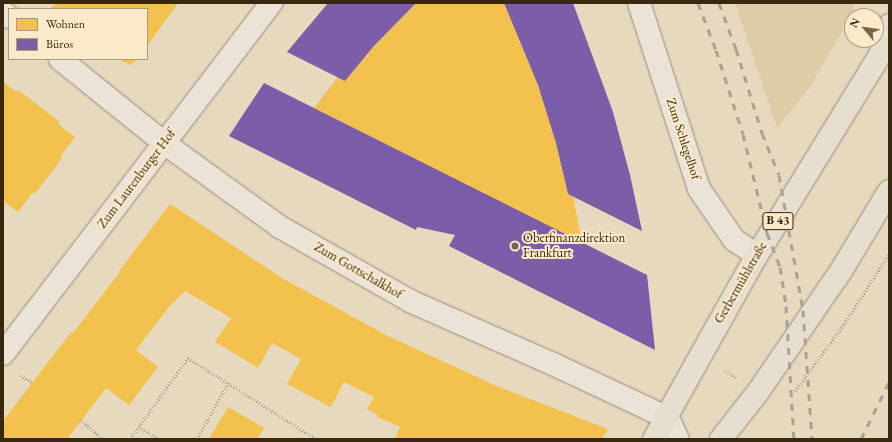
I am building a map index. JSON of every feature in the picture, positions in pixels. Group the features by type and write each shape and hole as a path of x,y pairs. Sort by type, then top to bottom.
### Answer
{"main road":[{"name":"Gerbermühlstraße","path":"654,439 668,418 757,255 812,164 884,52 889,25"},
{"path":"721,439 758,392 836,277 889,191"}],"street":[{"name":"Zum Laurenburger Hof","path":"3,354 271,3"},
{"name":"Zum Schlegelhof","path":"639,3 699,189 734,240 757,255"},
{"name":"Zum Gottschalkhof","path":"61,60 164,143 280,227 410,301 553,364 668,418"},
{"path":"668,418 678,439"}],"path":[{"path":"791,397 844,324 889,254"},
{"path":"130,439 188,358 316,439"},
{"path":"197,439 228,383"},
{"path":"82,420 103,439"},
{"path":"139,426 159,439"}],"shaded area":[{"path":"735,3 854,3 853,8 844,8 844,28 810,87 777,128"}],"building: Wohnen":[{"path":"55,3 178,3 148,45 148,8 51,8"},
{"path":"416,3 504,3 538,85 556,143 568,194 573,196 582,243 314,108 338,77 345,81 373,47"},
{"path":"121,60 137,60 130,65"},
{"path":"3,81 16,92 18,90 60,122 58,124 75,137 60,157 62,158 35,194 33,192 18,212 3,201"},
{"path":"170,204 282,278 386,335 494,385 608,429 602,439 395,439 400,427 377,417 378,415 367,409 374,397 344,382 331,407 287,384 301,359 272,343 258,368 215,342 231,318 185,291 168,308 136,350 158,367 129,405 106,388 67,439 3,439 3,421 72,331 73,333 120,272 119,271"},
{"path":"228,407 264,428 257,439 209,439"}],"building: Büros":[{"path":"328,3 416,3 373,47 345,81 287,52"},
{"path":"504,3 573,3 613,112 630,175 642,231 568,194 556,143 538,85"},
{"path":"264,83 647,275 655,350 449,246 455,235 417,227 416,230 229,136"}],"railway":[{"path":"698,3 716,50 743,134 767,233 780,267 786,306 794,439"},
{"path":"719,3 736,49 762,133 779,175 803,310 812,439"},
{"path":"861,439 889,382"}],"place":[{"name":"Oberfinanzdirektion Frankfurt","path":"515,246"}]}
